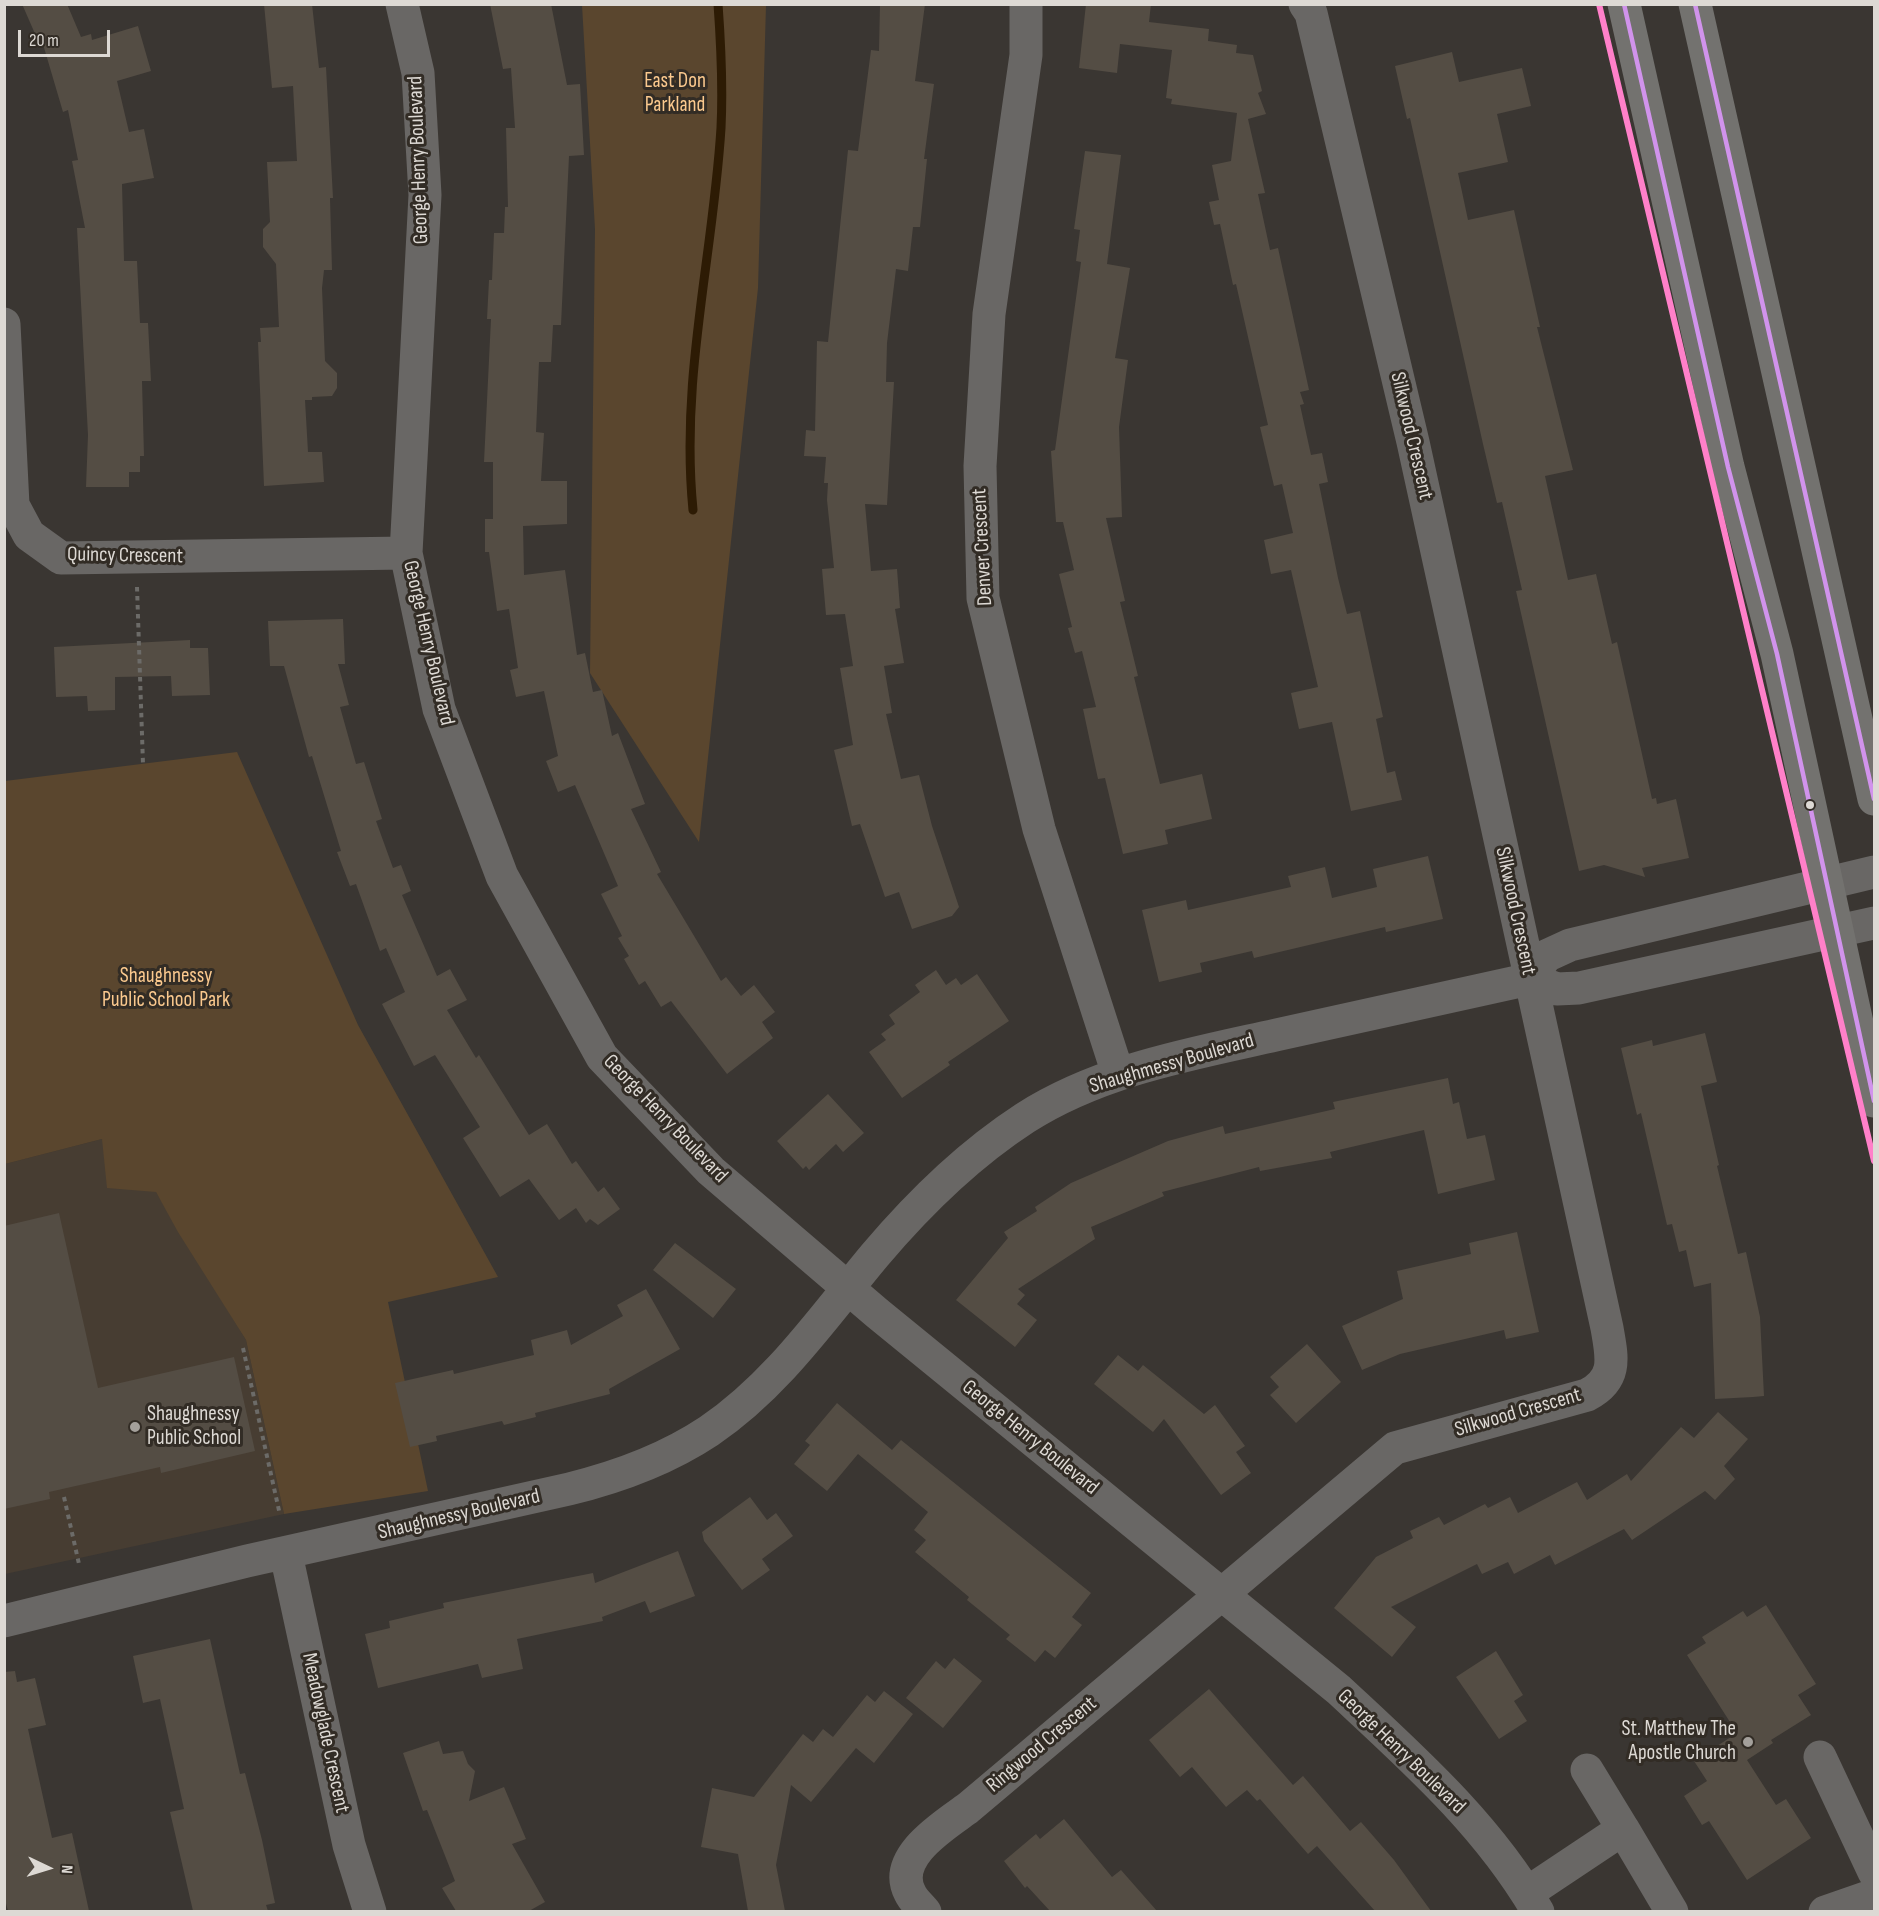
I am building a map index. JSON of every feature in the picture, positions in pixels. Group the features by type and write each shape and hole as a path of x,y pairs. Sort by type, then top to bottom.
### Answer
{"main road":[{"path":"1624,4 1725,455 1777,654 1875,1101"},
{"path":"1695,4 1875,799"}],"street":[{"name":"George Henry Boulevard","path":"402,4 418,74 425,195 406,553 439,709 502,876 602,1057 711,1171 848,1288 1339,1690 1415,1761 1489,1839 1533,1902"},
{"name":"Denver Crescent","path":"1026,4 1026,55 989,314 980,466 982,598 1039,829 1118,1074"},
{"name":"Silkwood Crescent","path":"1221,1594 1395,1448 1587,1395 1603,1385 1607,1378 1611,1357 1607,1328 1413,442 1311,13 1305,4"},
{"name":"Quincy Crescent","path":"4,324 12,506 29,535 61,558 406,553"},
{"path":"1875,872 1570,945 1546,956 1530,979 1557,989 1579,988 1875,923"},
{"name":"Shaughmessy Boulevard","path":"848,1288 943,1180 1025,1118 1073,1092 1118,1074 1207,1051 1530,979"},
{"name":"Shaughnessy Boulevard","path":"4,1621 587,1485 641,1467 709,1431 763,1387 816,1329 848,1288"},
{"name":"Meadowglade Crescent","path":"286,1554 349,1845 370,1911"},
{"name":"Ringwood Crescent","path":"925,1911 910,1893 907,1880 915,1851 927,1838 968,1808 1221,1594"},
{"path":"1820,1757 1875,1872"},
{"path":"1587,1770 1672,1911"},
{"path":"1533,1902 1623,1829"},
{"path":"1825,1911 1875,1895"}],"path":[{"path":"136,558 143,764"},
{"path":"243,1348 280,1515"},
{"path":"64,1497 79,1564"}],"shaded area":[{"name":"Shaughnessy Public School","path":"102,1139 156,1192 246,1340 284,1514 5,1574 5,1164"}],"green space":[{"name":"East Don Parkland","path":"582,5 766,5 758,288 699,842 590,673 595,229"},
{"name":"Shaughnessy Public School Park","path":"237,752 358,1025 498,1277 388,1302 428,1491 284,1514 246,1340 178,1232 156,1192 107,1188 102,1139 5,1164 5,781"}],"building":[{"path":"22,4 67,4 81,37 91,34 92,40 138,26 151,71 117,81 129,132 144,129 154,178 122,184 124,261 137,261 140,323 148,323 151,381 142,381 144,456 140,456 140,472 129,472 129,487 86,487 88,435 77,228 85,228 72,161 78,160 68,110 63,112 40,34 36,36"},
{"path":"264,4 312,4 319,68 326,67 333,198 330,198 332,270 324,270 322,288 325,361 337,373 337,388 332,396 312,397 312,400 305,400 308,452 322,452 324,482 264,486 258,342 261,342 260,328 279,327 276,264 263,247 263,229 270,222 267,162 297,161 293,86 272,88"},
{"path":"490,4 551,4 567,85 580,84 584,155 569,156 561,325 553,325 551,362 539,362 536,432 544,433 541,481 567,481 567,524 523,526 524,575 565,570 577,655 585,653 593,692 602,690 612,736 618,733 645,804 631,809 661,872 657,874 721,981 726,977 741,996 754,985 775,1012 762,1022 773,1038 727,1074 671,1001 661,1007 645,981 639,985 624,959 629,956 618,938 622,936 601,894 618,886 575,785 558,792 546,761 558,756 544,691 516,697 510,670 518,668 509,609 497,611 489,552 485,552 485,519 493,519 493,462 484,462 491,319 487,319 489,280 492,280 494,233 504,233 505,207 508,207 506,128 515,128 511,68 503,69"},
{"path":"880,4 925,4 915,81 934,84 924,159 927,159 920,227 913,227 908,271 896,269 887,343 886,382 894,382 887,505 865,504 871,571 897,569 900,608 895,609 904,663 884,666 892,713 886,714 901,779 919,775 932,826 959,907 952,916 912,929 899,892 885,897 860,824 852,826 834,750 853,745 840,668 853,666 845,614 826,615 822,569 834,568 827,500 828,483 824,483 826,457 804,456 806,430 815,431 817,341 828,342 848,150 858,151 871,50 879,51"},
{"path":"1086,4 1151,4 1149,22 1209,29 1208,41 1237,45 1236,53 1253,55 1262,91 1258,93 1266,114 1248,119 1265,193 1258,194 1270,250 1278,248 1309,390 1300,392 1304,404 1300,405 1311,455 1322,453 1328,482 1319,484 1338,578 1347,614 1360,611 1383,717 1376,719 1387,773 1395,771 1402,800 1351,811 1332,722 1299,729 1291,693 1318,687 1291,570 1271,574 1264,540 1293,533 1282,484 1274,486 1260,427 1268,425 1236,284 1233,285 1220,224 1214,225 1209,202 1219,200 1212,165 1231,161 1237,113 1171,104 1172,99 1166,98 1172,50 1120,44 1117,73 1079,68"},
{"path":"1452,52 1459,82 1522,68 1531,106 1497,114 1508,162 1458,173 1468,220 1514,210 1540,327 1537,327 1573,470 1545,476 1568,580 1596,574 1612,644 1617,642 1652,799 1656,798 1657,804 1676,799 1689,858 1642,868 1645,877 1604,865 1579,871 1516,591 1522,590 1502,502 1497,503 1410,118 1407,119 1395,66"},
{"path":"1085,151 1121,155 1107,264 1130,268 1115,358 1128,360 1119,427 1122,517 1106,518 1125,601 1120,602 1138,676 1134,677 1160,784 1202,774 1212,819 1165,830 1168,844 1123,854 1105,778 1098,779 1083,709 1096,707 1082,651 1075,653 1068,628 1072,627 1059,574 1074,570 1063,522 1056,522 1051,451 1055,450 1081,262 1076,261 1080,230 1074,229"},
{"path":"343,619 345,664 338,664 349,705 340,707 356,764 364,762 382,819 376,821 393,868 401,865 411,891 402,895 437,976 450,969 467,1000 447,1010 476,1058 479,1055 529,1135 547,1124 572,1164 576,1161 598,1192 604,1187 620,1209 598,1225 590,1219 586,1223 576,1208 559,1220 529,1179 500,1197 463,1138 480,1127 435,1055 414,1066 382,1004 405,992 386,948 380,951 356,884 350,886 337,852 341,851 312,756 309,757 284,666 270,666 268,621"},
{"path":"190,640 190,648 208,648 210,695 172,696 171,676 115,677 115,710 88,711 87,696 56,697 54,647"},
{"path":"1428,856 1443,919 1386,932 1385,927 1254,958 1252,951 1200,963 1202,972 1159,982 1142,910 1186,900 1188,910 1291,887 1288,876 1325,867 1332,898 1377,887 1373,869"},
{"path":"936,970 946,985 956,978 961,985 977,974 1009,1021 948,1062 950,1065 902,1098 869,1052 886,1040 881,1034 895,1024 889,1015 920,992 915,985"},
{"path":"1705,1033 1717,1082 1701,1086 1738,1254 1746,1252 1760,1317 1764,1396 1715,1399 1711,1283 1694,1287 1686,1250 1679,1252 1672,1224 1667,1225 1641,1113 1637,1115 1621,1048 1652,1040 1653,1046"},
{"path":"1448,1078 1453,1104 1459,1102 1467,1139 1485,1135 1495,1180 1438,1194 1424,1130 1330,1152 1332,1158 1260,1171 1259,1167 1162,1192 1164,1196 1091,1227 1095,1239 1018,1289 1025,1295 1017,1304 1037,1320 1015,1347 956,1300 1008,1238 1004,1232 1037,1211 1035,1207 1071,1183 1168,1141 1223,1126 1225,1134 1335,1109 1333,1102"},
{"path":"828,1094 864,1133 843,1152 836,1144 809,1170 806,1166 803,1169 777,1141"},
{"path":"59,1213 98,1388 234,1357 255,1451 161,1473 160,1467 49,1492 50,1499 4,1509 4,1226"},
{"path":"1517,1232 1539,1332 1506,1339 1504,1330 1400,1354 1362,1370 1342,1326 1403,1299 1397,1271 1471,1254 1469,1243"},
{"path":"675,1243 736,1289 713,1318 653,1270"},
{"path":"646,1289 680,1349 609,1389 610,1394 535,1413 536,1417 504,1425 502,1421 436,1436 437,1441 410,1447 395,1383 453,1370 454,1374 534,1355 531,1340 567,1330 571,1345 623,1316 617,1305"},
{"path":"1307,1344 1341,1382 1296,1423 1270,1395 1279,1387 1270,1377"},
{"path":"1118,1355 1138,1371 1143,1365 1204,1414 1215,1405 1245,1446 1236,1452 1251,1473 1221,1495 1164,1419 1153,1432 1094,1384"},
{"path":"837,1403 892,1450 901,1440 1091,1593 1072,1617 1082,1625 1055,1658 1045,1650 1035,1662 1006,1639 1010,1635 967,1600 969,1597 915,1552 926,1540 914,1530 928,1512 858,1454 827,1491 794,1464 810,1445 805,1441"},
{"path":"1718,1412 1748,1439 1724,1466 1735,1479 1715,1500 1705,1491 1632,1540 1624,1529 1555,1565 1550,1555 1514,1574 1508,1562 1482,1574 1477,1564 1391,1607 1416,1627 1392,1657 1334,1608 1376,1557 1413,1538 1410,1531 1439,1517 1444,1525 1485,1504 1488,1508 1510,1497 1518,1513 1577,1482 1587,1500 1627,1474 1631,1481 1681,1427 1694,1438"},
{"path":"750,1497 767,1520 776,1513 793,1536 762,1559 770,1570 742,1590 704,1541 702,1532"},
{"path":"678,1551 695,1596 650,1613 645,1601 602,1617 603,1621 517,1639 523,1669 482,1678 478,1664 378,1688 365,1634 390,1628 389,1621 444,1608 443,1603 593,1573 595,1583"},
{"name":"St. Matthew The Apostle Church","path":"1766,1605 1816,1684 1798,1695 1811,1715 1771,1740 1773,1743 1747,1760 1776,1805 1786,1799 1811,1838 1747,1880 1709,1821 1702,1825 1684,1796 1707,1781 1694,1761 1737,1733 1687,1655 1706,1643 1702,1637 1743,1611 1747,1617"},
{"path":"210,1639 240,1774 245,1773 262,1840 275,1903 266,1905 268,1911 193,1911 170,1812 184,1809 160,1699 143,1703 133,1656"},
{"path":"1496,1651 1523,1695 1514,1701 1527,1721 1499,1739 1456,1677"},
{"path":"954,1658 982,1681 943,1728 906,1698 936,1661 945,1669"},
{"path":"15,1671 17,1682 35,1678 46,1725 28,1729 52,1838 72,1833 89,1911 8,1911 4,1896 4,1672"},
{"path":"1209,1689 1293,1785 1303,1776 1350,1831 1361,1822 1394,1860 1431,1911 1375,1911 1317,1846 1308,1854 1260,1799 1257,1801 1247,1790 1226,1807 1192,1767 1180,1777 1149,1740"},
{"path":"884,1691 913,1714 874,1763 856,1748 811,1802 791,1785 776,1865 785,1911 748,1911 738,1854 701,1847 712,1788 754,1797 803,1734 813,1742 823,1729 833,1737 867,1695 875,1702"},
{"path":"439,1741 443,1754 463,1751 468,1764 475,1771 469,1801 504,1787 526,1839 512,1844 545,1902 529,1911 456,1911 442,1888 455,1881 427,1810 423,1811 403,1753"},
{"path":"1064,1819 1112,1877 1121,1870 1157,1911 1050,1911 1027,1886 1025,1888 1004,1861 1036,1834 1040,1839"}],"waterway":[{"path":"693,510 690,461 694,365 721,128 718,4"}],"transit line":[{"path":"1599,4 1874,1161"},
{"path":"1624,4 1728,467 1777,654 1874,1101"},
{"path":"1695,4 1874,799"}],"place":[{"name":"Shaughnessy Public School","path":"135,1427"},
{"name":"St. Matthew The Apostle Church","path":"1748,1742"}]}
